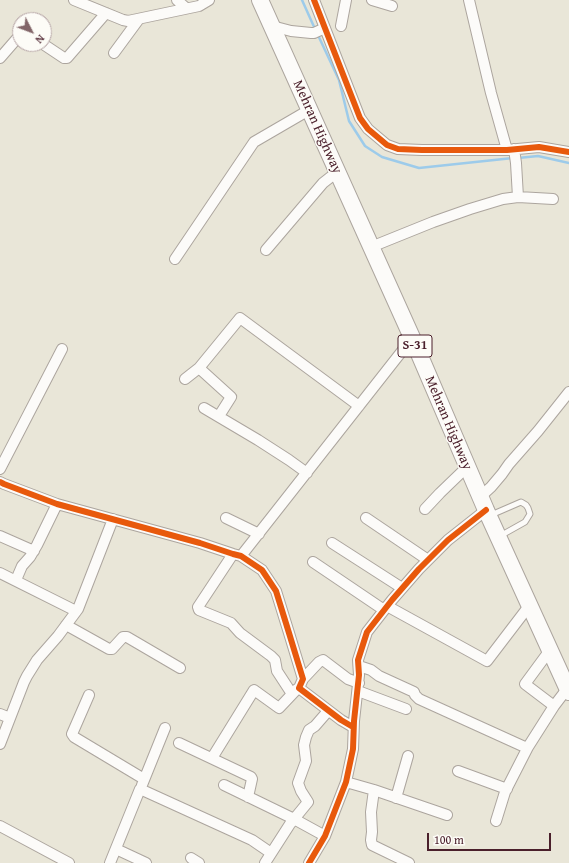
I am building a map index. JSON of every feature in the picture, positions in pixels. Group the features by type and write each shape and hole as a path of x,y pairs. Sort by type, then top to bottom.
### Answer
{"main road":[{"name":"Mehran Highway","path":"260,0 414,342 485,508 568,688"}],"street":[{"path":"74,0 128,21 199,6 209,0"},
{"path":"177,0 186,8"},
{"path":"314,0 320,30 360,118 368,129 387,145 398,149 422,150 510,149 539,147 569,152"},
{"path":"341,26 346,0"},
{"path":"372,0 392,6"},
{"path":"469,0 491,93 510,149 516,162 518,198"},
{"path":"52,50 64,58 67,58 106,13"},
{"path":"114,53 139,19"},
{"path":"272,26 291,31 320,30"},
{"path":"0,58 12,44"},
{"path":"176,259 254,142 309,110"},
{"path":"266,250 323,183 337,172"},
{"path":"371,247 470,209 503,199 553,199"},
{"path":"185,379 199,368 240,318 359,406"},
{"path":"353,727 340,720 277,671 275,660 240,634 231,623 200,610 198,607 237,555 259,534 406,346 414,342"},
{"path":"0,469 62,349"},
{"path":"199,368 230,397 219,416"},
{"path":"309,863 325,836 346,782 353,749 353,727 359,675 358,660 367,632 402,588 428,560 448,540 485,508 491,488 569,392"},
{"path":"204,408 258,440 307,473"},
{"path":"425,509 467,467"},
{"path":"0,482 57,504 200,542 237,555 262,570 276,591 298,687"},
{"path":"16,580 22,566 34,551 57,504"},
{"path":"226,518 259,534"},
{"path":"366,518 428,560"},
{"path":"0,744 27,676 37,660 78,609 112,519"},
{"path":"0,536 34,551"},
{"path":"332,543 402,588"},
{"path":"313,562 386,608 487,661 529,606"},
{"path":"0,573 76,611"},
{"path":"66,625 109,649 112,649 123,637 127,637 180,668"},
{"path":"550,650 525,684 554,706"},
{"path":"212,758 254,690 279,708 319,662 323,660 358,687 406,709"},
{"path":"359,666 371,670 379,676 414,692 415,696 419,698 527,748"},
{"path":"496,821 507,789 527,748 554,706 568,688"},
{"path":"89,695 72,734 74,737 142,784 252,840 271,853"},
{"path":"264,863 294,819 308,802 298,783 306,761 304,745 309,730 315,726 328,711"},
{"path":"0,714 10,718"},
{"path":"110,863 165,728"},
{"path":"179,743 251,777 252,779 248,796"},
{"path":"396,798 408,756"},
{"path":"458,772 507,789"},
{"path":"346,782 447,815"},
{"path":"224,785 294,819 325,836"},
{"path":"374,790 371,812 372,845 409,863"},
{"path":"1,827 69,863"},
{"path":"116,849 146,863"}],"lane":[{"path":"485,508 521,502 528,508 530,514 525,522 498,537"}],"waterway":[{"path":"302,0 315,29"},
{"path":"317,33 339,80 349,121 365,146 382,157 419,168 513,158"},
{"path":"518,158 538,156 569,163"}],"cycle path":[{"path":"314,0 360,118 368,129 387,145 398,149 422,150 507,150 539,147 569,152"},
{"path":"0,482 57,504 200,543 241,556 262,570 276,591 303,679 299,688 341,720 353,727"},
{"path":"309,863 325,836 346,782 353,749 354,721 359,675 358,660 367,632 419,569 448,540 486,510"}]}
